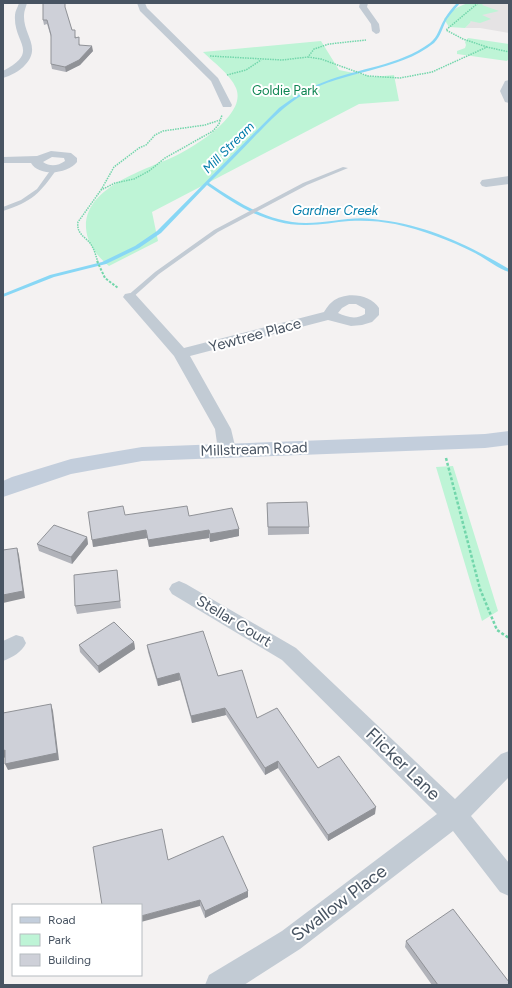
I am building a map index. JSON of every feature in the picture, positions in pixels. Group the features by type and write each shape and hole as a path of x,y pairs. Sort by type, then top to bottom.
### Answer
{"main road":[{"name":"Millstream Road","path":"3,489 30,478 56,470 108,458 142,454 485,441 509,438"}],"street":[{"path":"3,75 20,66 28,57 28,45 18,20 22,3"},
{"path":"141,3 143,9 212,77 227,106"},
{"path":"364,3 363,7 375,24 376,31"},
{"path":"509,84 505,91 509,100"},
{"path":"3,160 39,159 44,156 55,154 66,155 71,158 71,162 68,165 54,169 40,166 37,163 39,159"},
{"path":"486,184 509,180"},
{"path":"130,297 181,354 223,429 227,450"},
{"name":"Yewtree Place","path":"181,354 330,315"},
{"name":"Stellar Court","path":"179,589 289,654"},
{"name":"Flicker Lane","path":"289,654 455,815 509,882"},
{"name":"Swallow Place","path":"219,985 311,926 455,815 509,761"}],"lane":[{"path":"130,297 157,273 216,231 305,184 344,168"},
{"path":"3,209 23,201 39,190 54,169"}],"path":[{"path":"478,3 446,30 463,39 509,52"},
{"path":"308,57 314,49 329,44 367,39 376,31"},
{"path":"190,55 199,54 282,60 308,57 320,59 341,68 371,77 398,79 430,73 445,68 454,62 476,55 487,47"},
{"path":"212,77 242,72 252,68 261,59"},
{"path":"101,190 115,183 134,179 149,171 165,158 213,131 219,124 227,106"},
{"path":"130,297 105,278 92,246 81,235 77,228 78,222 101,190 114,167 138,148 146,145 155,135 163,132 205,125 220,120"},
{"path":"442,442 480,589 497,630 509,638"}],"shaded area":[{"path":"484,3 509,3 509,33 480,28 465,28 471,22 463,18"}],"green space":[{"path":"468,3 484,3 482,5 499,11 482,15 491,19 480,23 470,21 471,22 465,28 449,27 444,19 454,9"},
{"path":"468,38 509,44 509,58 507,61 457,54 457,51 465,48 465,42"},
{"name":"Goldie Park","path":"321,41 339,70 374,77 394,75 399,101 359,104 152,212 158,241 109,266 100,258 88,239 86,228 88,213 96,200 108,189 122,180 169,159 201,141 224,122 235,106 238,95 236,88 226,73 203,52"},
{"path":"453,466 498,611 482,621 436,467"}],"building":[{"path":"43,3 65,3 72,30 75,30 75,38 79,37 79,45 92,46 79,60 65,67 51,64 51,35 47,20 43,20"},
{"path":"307,502 309,527 268,527 267,503"},
{"path":"123,506 125,515 187,506 189,516 232,508 239,529 210,534 209,530 148,540 146,530 92,540 88,512"},
{"path":"54,525 87,537 71,557 37,544"},
{"path":"17,548 23,591 3,595 3,550"},
{"path":"117,570 120,601 75,606 74,575"},
{"path":"114,622 134,642 98,666 79,645"},
{"path":"203,631 218,676 242,670 257,718 277,708 318,768 339,756 376,807 328,835 278,761 265,768 225,708 191,716 179,673 157,679 147,645"},
{"path":"51,704 57,753 5,764 5,750 3,751 3,713"},
{"path":"162,829 168,860 223,836 248,891 205,911 200,900 142,916 142,904 102,904 93,847"},
{"path":"453,909 509,982 509,985 438,985 406,941"}],"waterway":[{"name":"Mill Stream","path":"3,296 52,276 104,263 137,247 159,232 280,109 310,89 339,78 399,60 427,46 436,39 447,17 459,3"},
{"name":"Gardner Creek","path":"208,184 242,206 280,221 307,224 366,219 411,226 460,244 509,271"}]}
